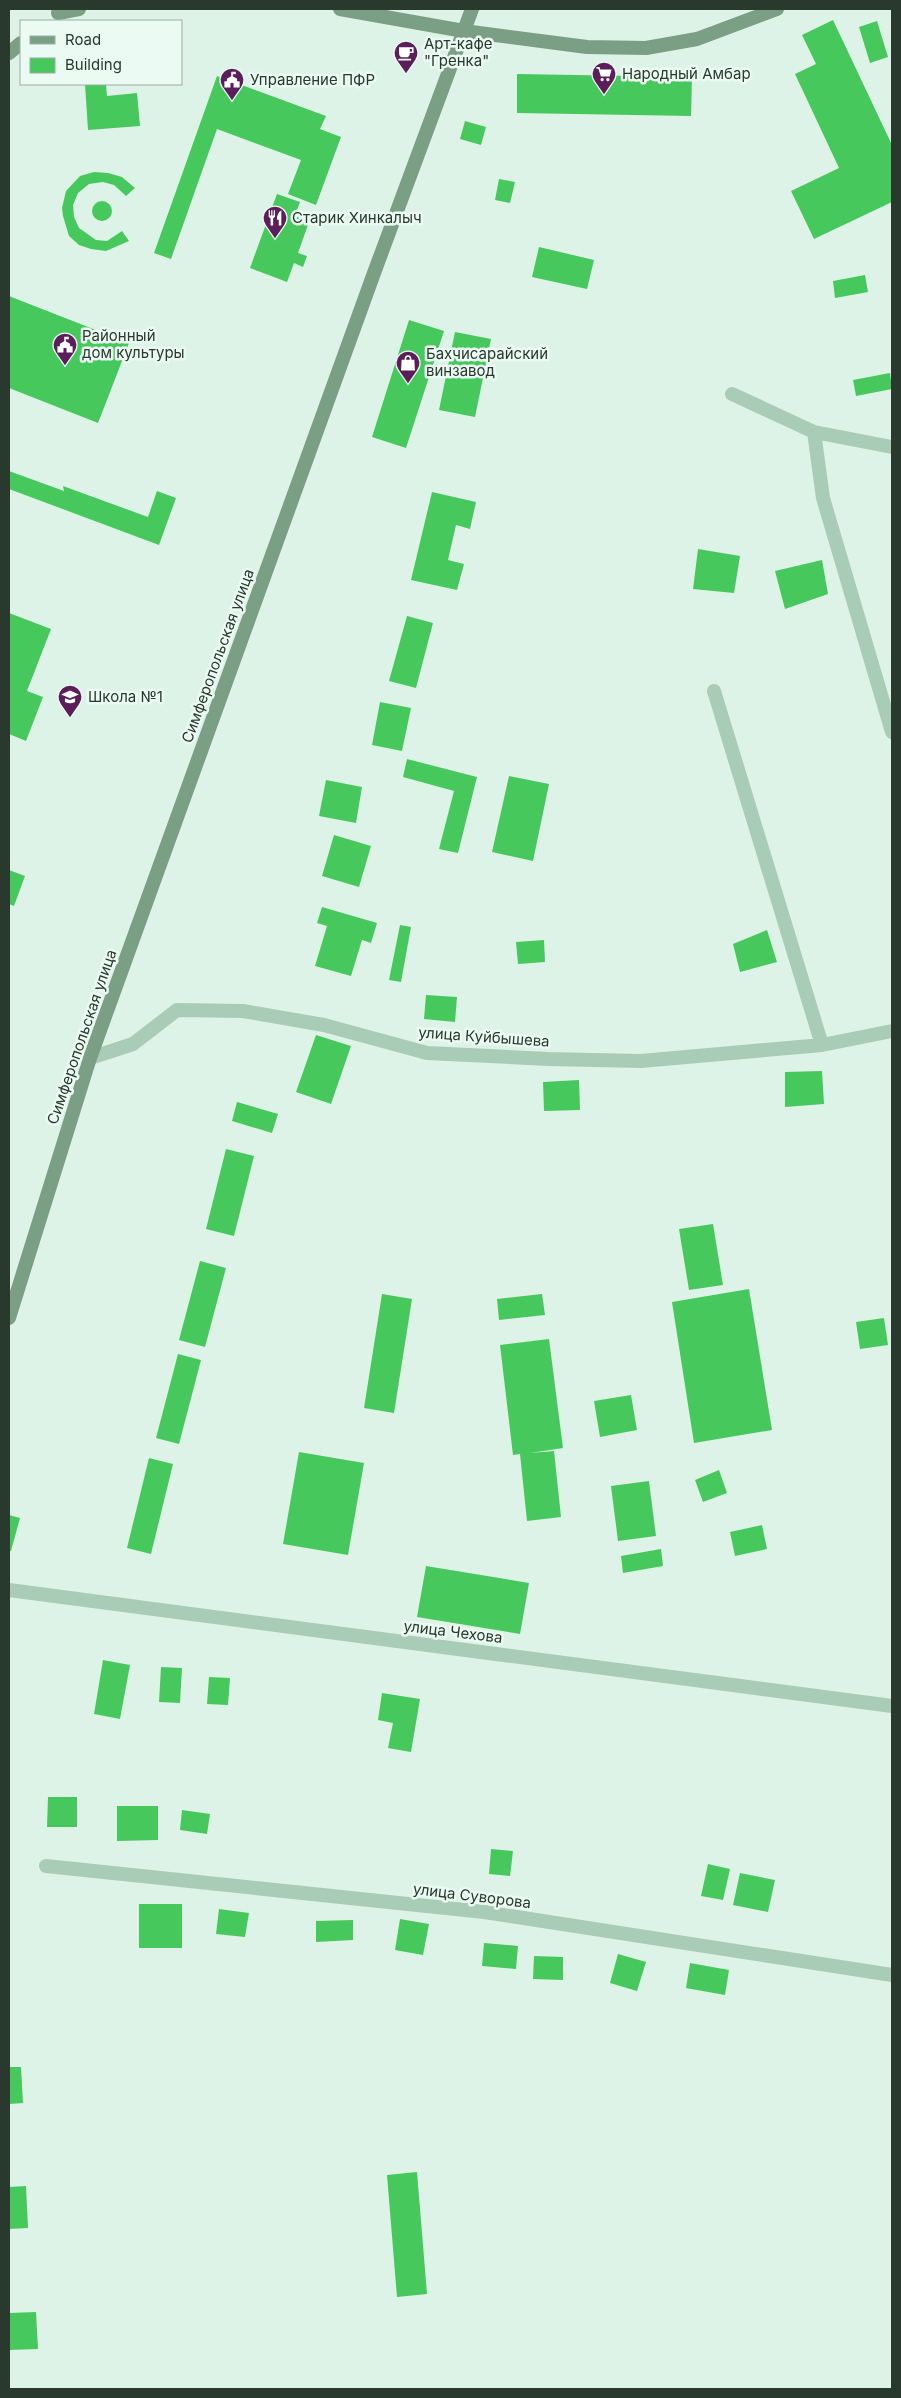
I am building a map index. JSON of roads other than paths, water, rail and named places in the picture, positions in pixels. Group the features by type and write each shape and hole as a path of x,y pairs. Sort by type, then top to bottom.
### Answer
{"main road":[{"path":"56,14 78,9"},
{"path":"340,9 464,31 587,47 646,48 697,39 777,9"},
{"name":"Симферопольская улица","path":"9,1318 90,1058 374,273 472,9"},
{"path":"9,53 20,44"}],"street":[{"path":"732,394 814,432 892,447"},
{"path":"814,432 823,498 892,732"},
{"path":"714,691 822,1045"},
{"name":"улица Куйбышева","path":"90,1058 133,1044 177,1010 243,1011 306,1022 427,1053 642,1061 822,1045 892,1031"},
{"name":"улица Чехова","path":"9,1590 892,1706"},
{"name":"улица Суворова","path":"46,1866 484,1912 892,1975"}],"place":[{"name":"Арт-кафе \"Гренка\"","path":"406,74"},
{"name":"Народный Амбар","path":"604,95"},
{"name":"Управление ПФР","path":"232,101"},
{"name":"Старик Хинкалыч","path":"275,239"},
{"name":"Районный дом культуры","path":"65,366"},
{"name":"Бахчисарайский винзавод","path":"408,384"},
{"name":"Школа №1","path":"70,718"}]}
